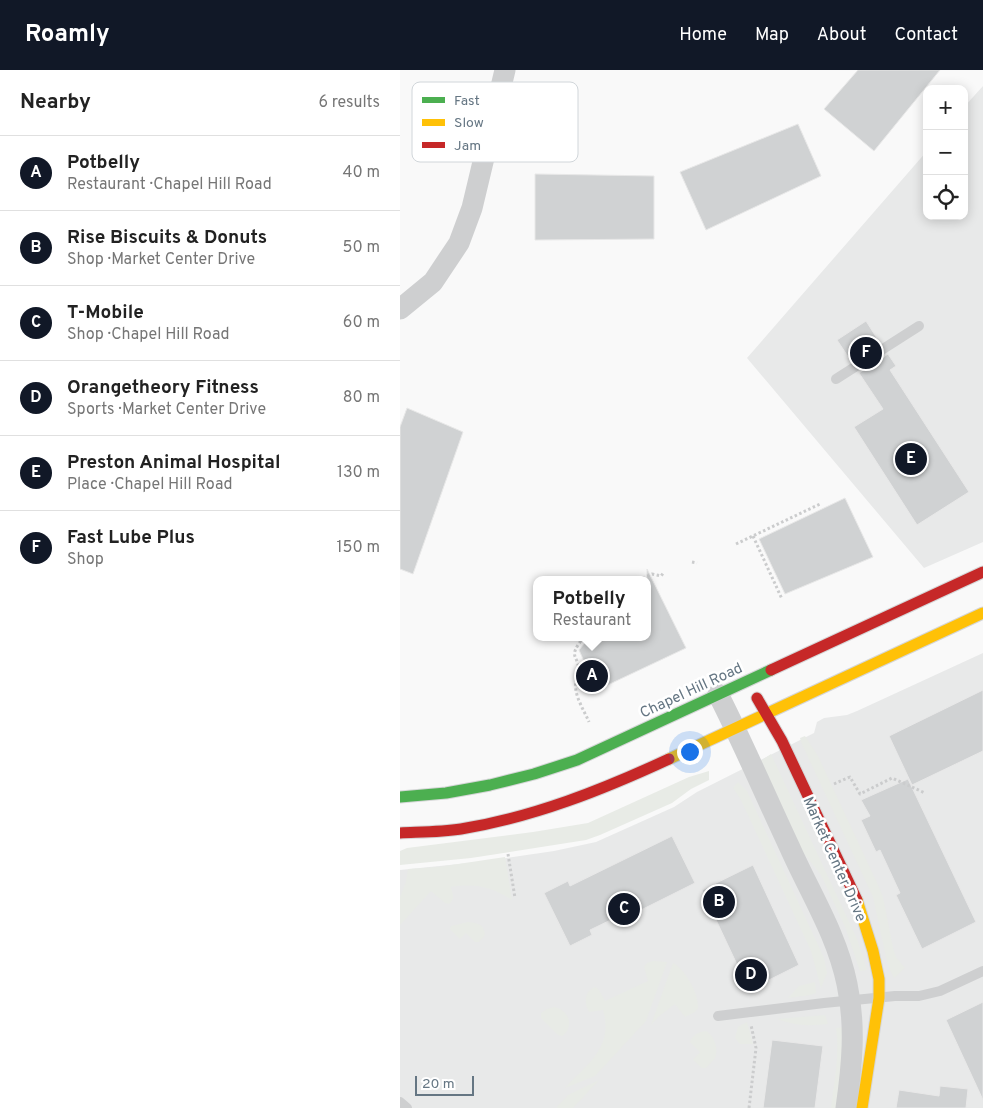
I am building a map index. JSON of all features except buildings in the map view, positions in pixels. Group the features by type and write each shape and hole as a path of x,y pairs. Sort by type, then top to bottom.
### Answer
{"main road":[{"name":"Chapel Hill Road","path":"400,797 468,790 533,775 577,760 983,572"},
{"path":"400,834 468,827 530,814 602,790 983,613"},
{"name":"Market Center Drive","path":"746,681 767,713 858,902 873,951 879,979 879,998 862,1108"}],"street":[{"path":"400,309 433,282 459,243 472,208 483,162"},
{"path":"718,694 823,915 844,969 850,1000 853,1043 846,1108"}],"lane":[{"path":"836,379 919,326"},
{"path":"718,1016 850,1000 919,996 940,991 983,971"},
{"path":"400,1102 407,1108"}],"path":[{"path":"736,544 790,516 820,504"},
{"path":"753,536 782,599"},
{"path":"692,562 697,563"},
{"path":"647,576 652,574 661,576 664,572"},
{"path":"581,641 574,653 578,673 575,689 589,722"},
{"path":"834,784 850,777 860,794 892,778 925,793"},
{"path":"508,854 515,898"},
{"path":"749,1108 756,1048 751,1025"}],"shaded area":[{"path":"983,86 983,542 924,568 747,358 923,156 923,220 968,220 968,103"},
{"path":"983,653 983,1108 400,1108 400,870 479,862 554,851 596,842 674,807 697,792 814,733 817,722 824,718 847,715 857,711"},
{"path":"805,736 818,756 883,897 893,948 896,957 905,968 894,978 888,966 873,897 802,744 800,738"},
{"path":"771,754 857,939 867,970 860,971 846,929 821,875 794,841 759,762"},
{"path":"709,771 709,780 691,789 672,803 586,840 471,858 400,865 400,851 407,848 588,823 689,777"},
{"path":"738,782 747,791 824,958 827,973 821,988 811,951 741,800 733,788"},
{"path":"505,857 512,900 483,887 460,886 451,887 453,898 449,904 445,903 431,891 400,925 400,897 406,882 408,869 438,867"},
{"path":"468,922 482,926 485,935 479,942 475,942 466,933 460,939 450,929 451,926"},
{"path":"653,961 667,962 646,1021 595,1076 565,1088 597,1054 605,1034 603,1010 589,1012 587,1008 586,997 589,991 596,987 605,1001 648,981 644,967 647,963"},
{"path":"673,963 678,966 694,989 698,1008 695,1012 685,1017 675,1004 651,1025"},
{"path":"815,982 816,993 788,998 799,986"},
{"path":"554,1007 567,1015 569,1024 562,1036 558,1035 541,1018 541,1013"},
{"path":"825,1015 828,1024 802,1025 777,1019"},
{"path":"747,1022 753,1044 740,1044 735,1038 738,1027"},
{"path":"844,1027 840,1108 831,1108 837,1058 836,1028"},
{"path":"706,1031 713,1039 716,1054 706,1068 702,1068 693,1060 700,1052 690,1042 696,1034"},
{"path":"599,1080 573,1108 556,1108 568,1095"}],"traffic: fast":[{"path":"400,797 446,793 490,785 534,774 577,760 771,670"}],"traffic: slow":[{"path":"669,759 983,613"},
{"path":"857,900 873,951 879,979 879,998 862,1108"}],"traffic: jam":[{"path":"771,670 983,572"},
{"path":"757,698 782,741 857,900"},
{"path":"400,833 461,829 541,810 593,792 669,759"}],"place":[{"name":"Fast Lube Plus","path":"866,353"},
{"name":"Preston Animal Hospital","path":"911,459"},
{"name":"Potbelly","path":"592,676"},
{"name":"Rise Biscuits & Donuts","path":"719,902"},
{"name":"T-Mobile","path":"624,909"},
{"name":"Orangetheory Fitness","path":"751,975"}]}
